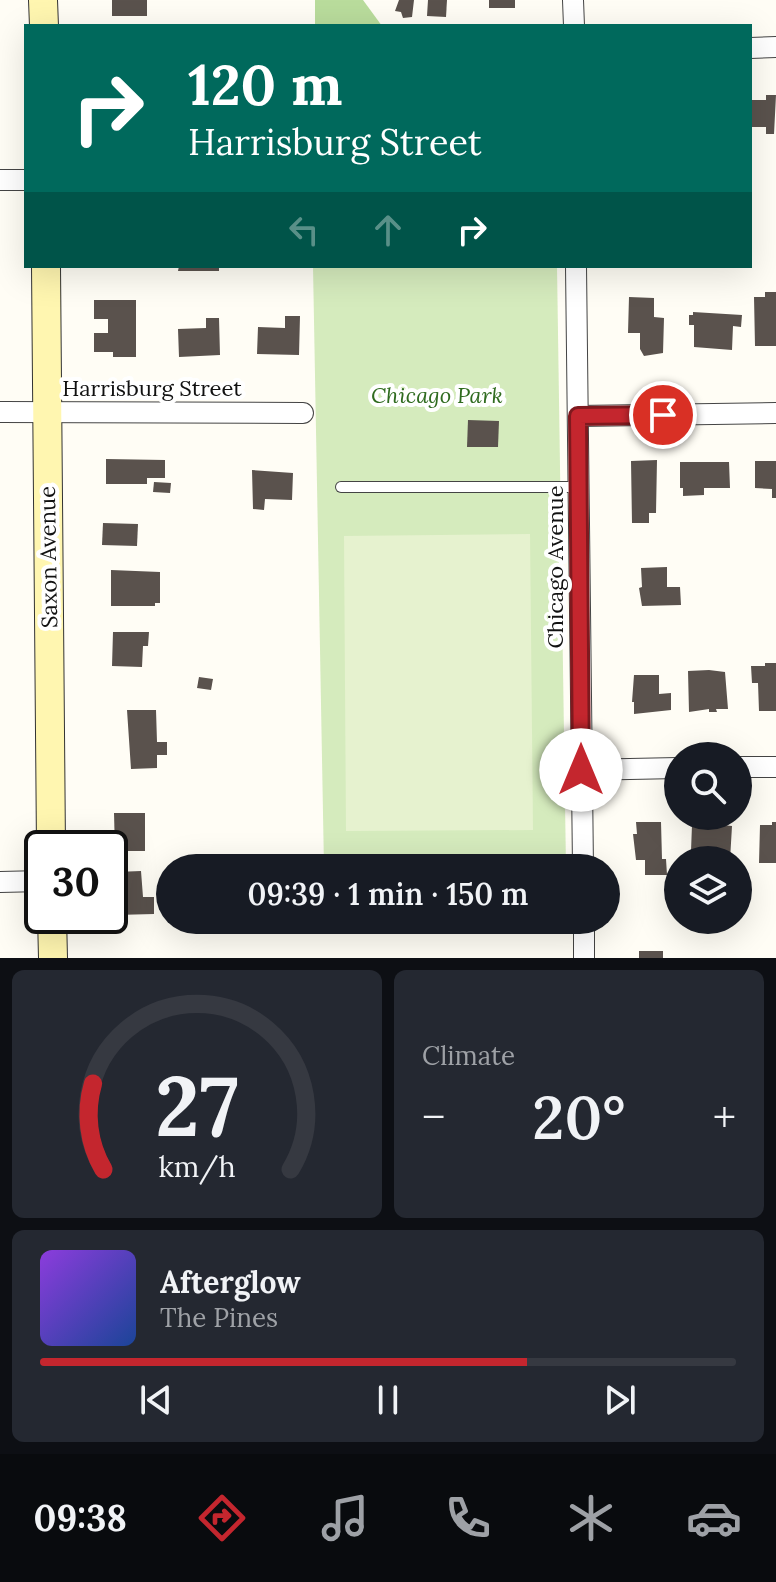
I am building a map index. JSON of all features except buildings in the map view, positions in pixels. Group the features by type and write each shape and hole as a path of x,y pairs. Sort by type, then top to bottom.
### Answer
{"street":[{"path":"43,0 44,24"},
{"path":"573,0 574,24"},
{"path":"752,48 776,47"},
{"path":"0,180 24,180"},
{"name":"Saxon Avenue","path":"46,268 51,830"},
{"name":"Chicago Avenue","path":"576,268 583,854"},
{"name":"Harrisburg Street","path":"0,412 303,413"},
{"path":"578,416 776,413"},
{"path":"752,767 776,767"},
{"path":"581,770 664,768"},
{"path":"0,882 24,881"},
{"path":"52,934 53,958"},
{"path":"584,934 584,958"}],"lane":[{"path":"341,487 579,487"}],"green space":[{"path":"315,0 363,0 381,24 315,24"},
{"name":"Chicago Park","path":"313,268 557,268 566,854 324,854"},
{"path":"530,534 533,830 346,831 344,536"}],"route":[{"path":"581,770 578,416 663,415"}]}
